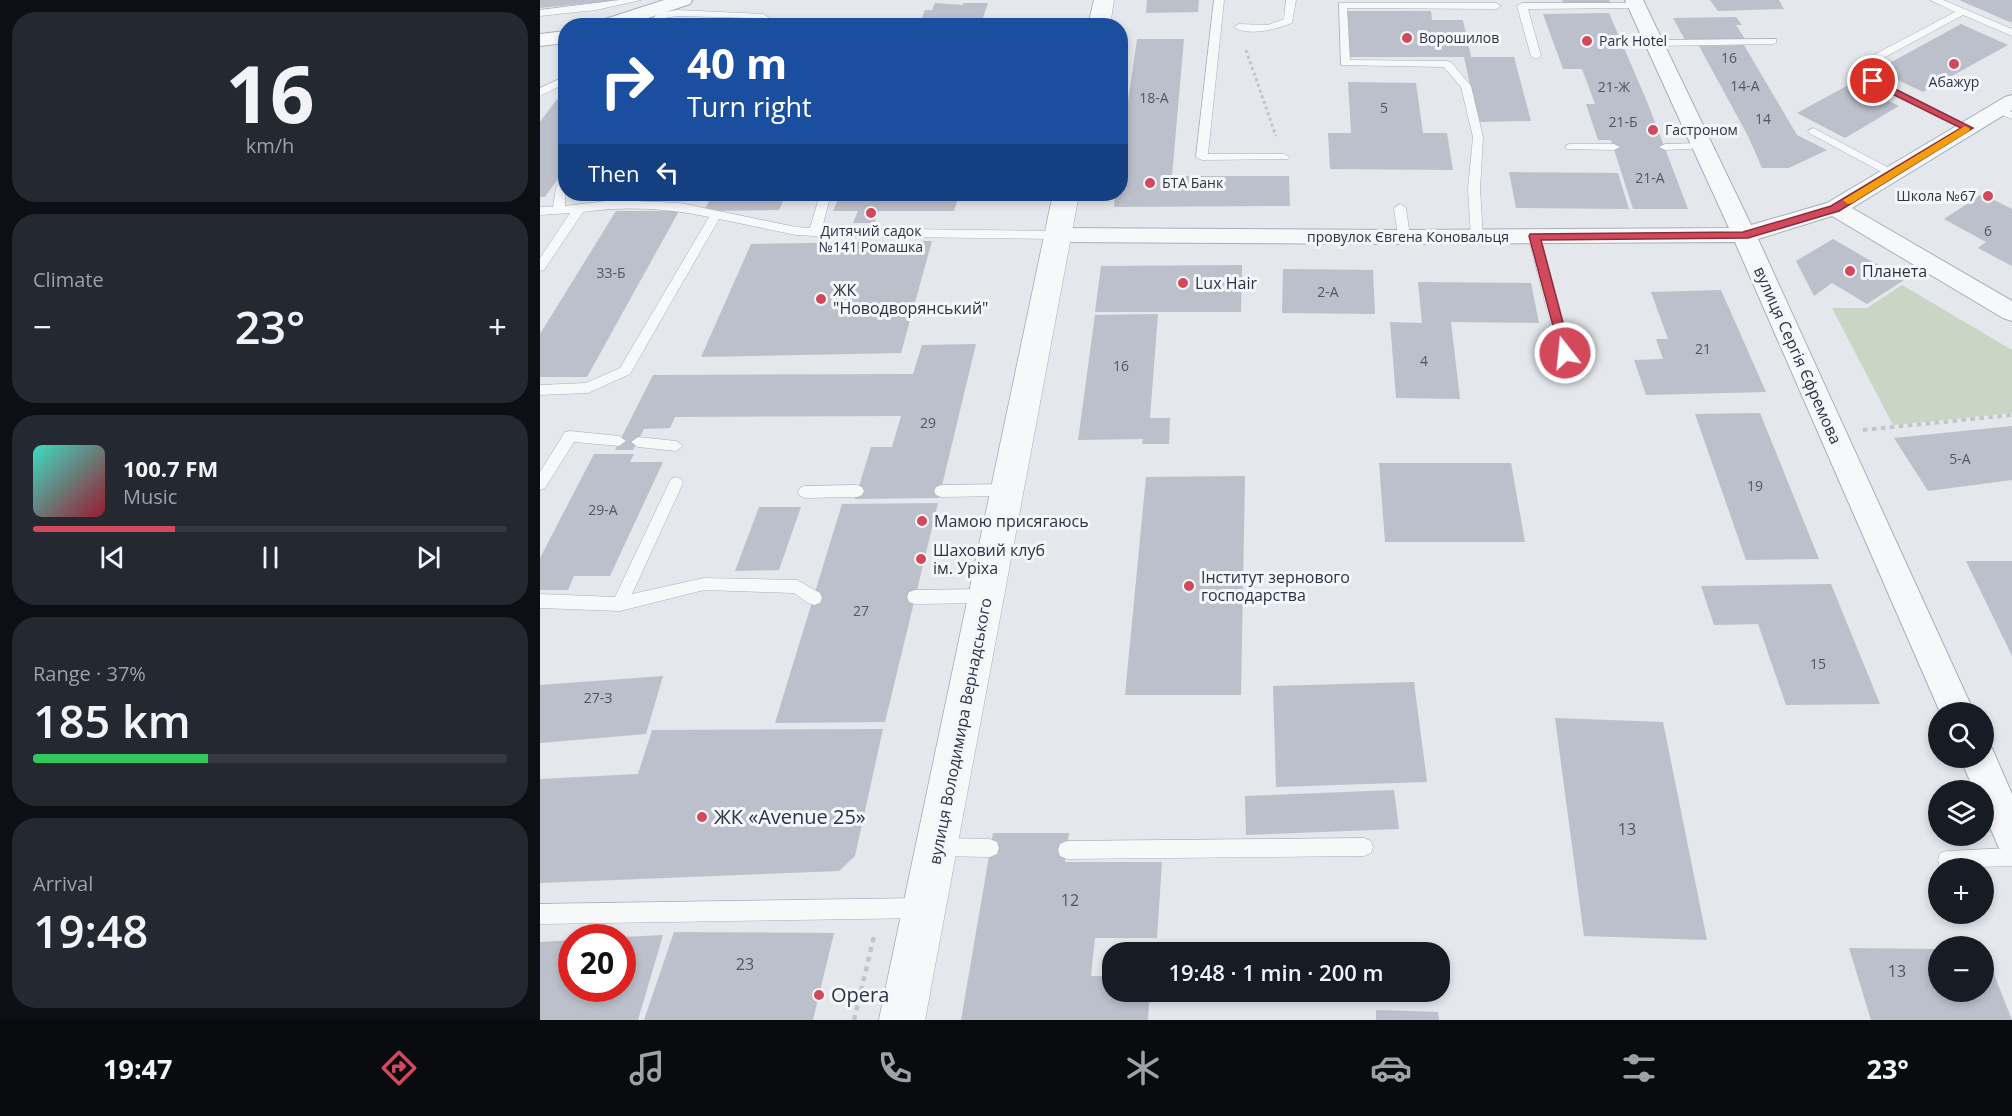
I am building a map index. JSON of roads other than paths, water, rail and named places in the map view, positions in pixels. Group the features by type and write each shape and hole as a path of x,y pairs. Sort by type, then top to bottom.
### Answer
{"street":[{"path":"628,18 683,0"},
{"path":"1101,18 1104,0"},
{"name":"вулиця Сергія Єфремова","path":"1635,3 1744,235 1954,702"},
{"path":"540,40 558,38"},
{"name":"провулок Євгена Коновальця","path":"1058,235 1477,237 1744,235 1835,208 1968,128 2007,109"},
{"name":"вулиця Володимира Вернадського","path":"902,1020 1065,201"},
{"path":"1835,208 2012,312"},
{"path":"1982,768 2012,835"}],"lane":[{"path":"540,13 636,0"},
{"path":"1219,0 1202,157 1284,157"},
{"path":"1239,27 1269,28 1290,21 1291,0"},
{"path":"1935,0 2012,33"},
{"path":"1536,57 1522,6 1635,3"},
{"path":"1477,237 1474,189 1478,136 1466,86 1447,64 1345,63 1342,5 1496,6"},
{"path":"1870,61 1962,12"},
{"path":"658,18 661,15 677,13 751,15 763,18"},
{"path":"1654,43 1773,41"},
{"path":"1855,72 1968,128"},
{"path":"540,93 558,83"},
{"path":"1813,131 1891,173"},
{"path":"1665,147 1702,146"},
{"path":"1570,147 1614,147"},
{"path":"558,210 560,201"},
{"path":"815,232 824,201"},
{"path":"540,211 615,204 680,207 796,231 1058,235"},
{"path":"1401,208 1404,237"},
{"path":"540,267 579,209"},
{"path":"540,390 588,388 625,371 715,216"},
{"path":"1534,236 1565,353"},
{"path":"540,484 570,436 619,441"},
{"path":"638,442 676,446"},
{"path":"620,604 676,483"},
{"path":"941,490 1008,490"},
{"path":"805,492 857,491"},
{"path":"540,602 620,604 704,584 797,587 814,598"},
{"path":"915,597 987,596"},
{"path":"937,847 990,848"},
{"path":"1067,850 1364,848"},
{"path":"1994,858 2012,857"},
{"path":"540,914 925,908"}],"place":[{"name":"Ворошилов","path":"1407,38"},
{"name":"Park Hotel","path":"1587,41"},
{"name":"Абажур","path":"1954,64"},
{"name":"Гастроном","path":"1653,130"},
{"name":"БТА Банк","path":"1150,183"},
{"name":"Школа №67","path":"1988,196"},
{"name":"Дитячий садок №141 Ромашка","path":"871,213"},
{"name":"Планета","path":"1850,271"},
{"name":"Lux Hair","path":"1183,283"},
{"name":"ЖК \"Новодворянський\"","path":"821,299"},
{"name":"Мамою присягаюсь","path":"922,521"},
{"name":"Шаховий клуб ім. Уріха","path":"921,559"},
{"name":"Інститут зернового господарства","path":"1189,586"},
{"name":"ЖК «Avenue 25»","path":"702,817"},
{"name":"Opera","path":"819,995"}]}
